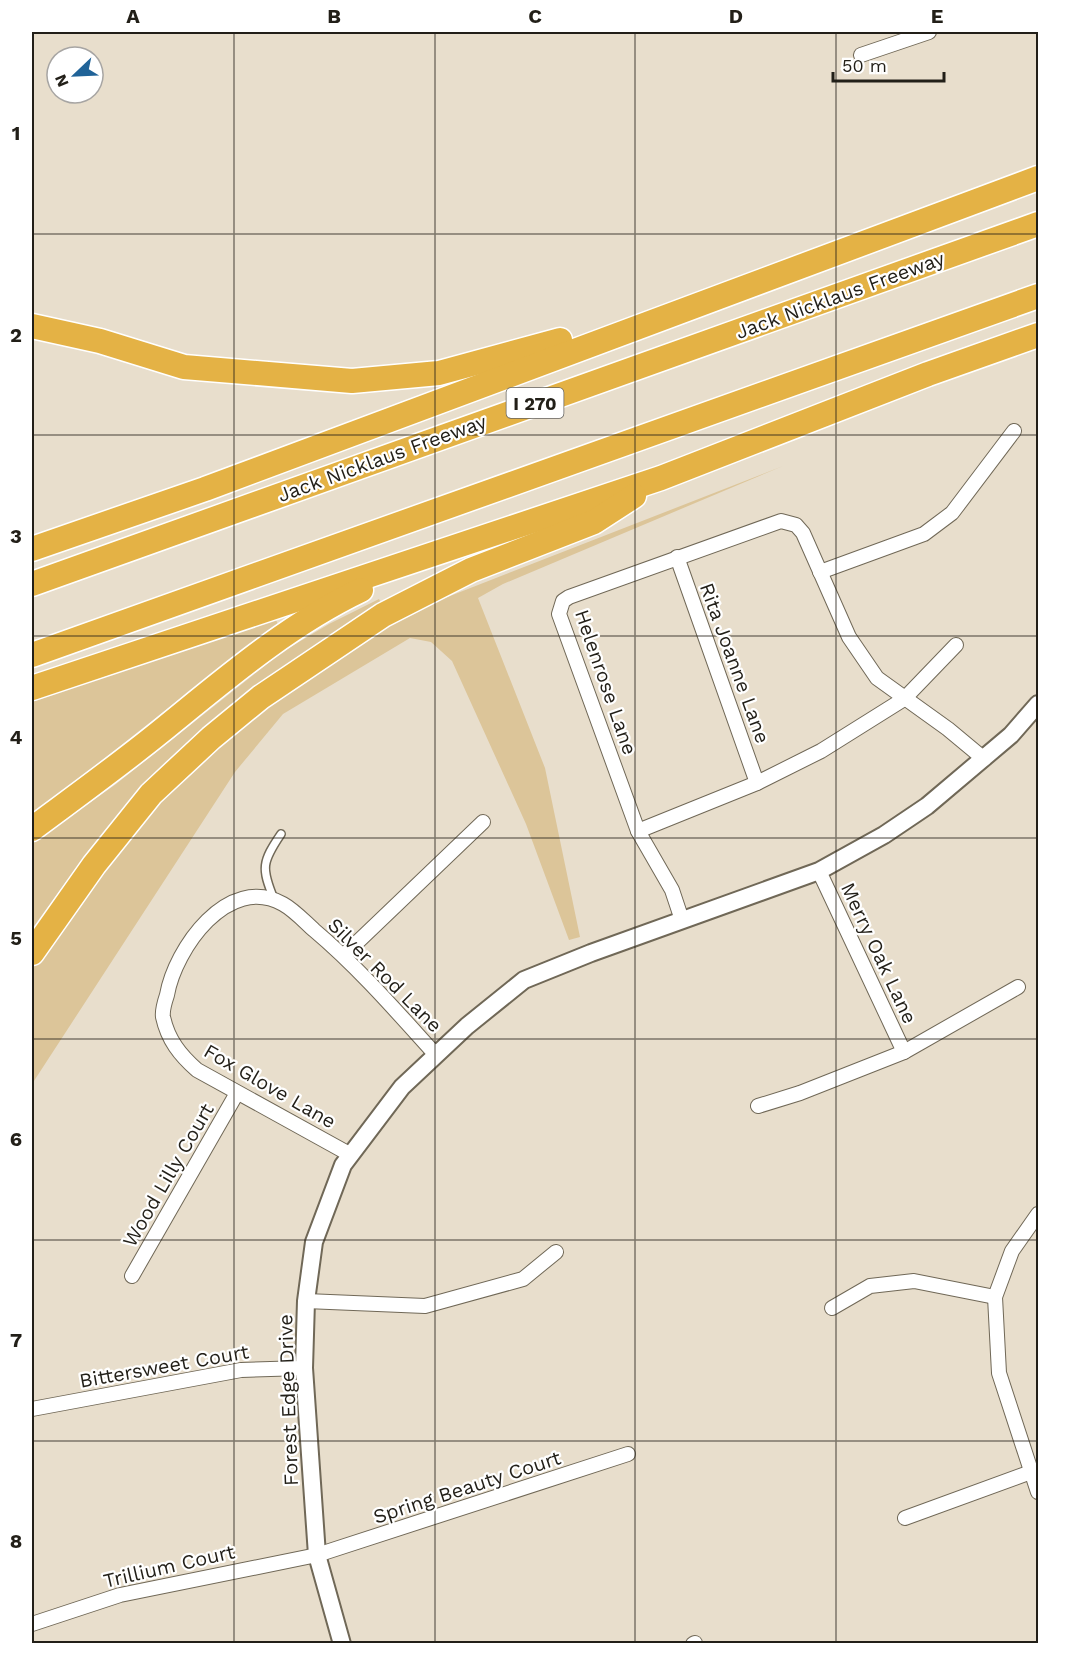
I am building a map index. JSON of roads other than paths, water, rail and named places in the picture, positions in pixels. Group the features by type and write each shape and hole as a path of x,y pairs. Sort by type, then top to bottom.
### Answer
{"highway":[{"path":"32,549 205,489 1038,178"},
{"name":"Jack Nicklaus Freeway","path":"32,584 1038,224"},
{"path":"32,326 100,341 184,367 352,381 439,373 530,350 879,237"},
{"path":"32,655 1038,296"},
{"path":"32,308 100,341"},
{"path":"32,688 661,478 928,374 1038,335"},
{"path":"32,953 94,865 151,794 211,738 261,697 382,615 471,570 594,522 661,478"},
{"path":"32,829 158,734 244,663 336,602 449,547"}],"street":[{"path":"861,55 929,32"},
{"path":"820,572 924,534 952,513 1014,431"},
{"name":"Helenrose Lane","path":"682,920 672,890 638,831 559,614 560,607 568,597 782,521 790,522 804,533 849,637 877,678 948,729 984,759"},
{"name":"Rita Joanne Lane","path":"677,557 757,783"},
{"path":"638,831 757,783 821,751 904,699 956,645"},
{"name":"Forest Edge Drive","path":"342,1644 317,1555 304,1368 306,1301 314,1242 343,1165 402,1087 467,1026 524,980 591,953 819,871 884,835 927,806 1011,735 1038,704"},
{"path":"344,955 483,822"},
{"name":"Merry Oak Lane","path":"819,871 904,1052"},
{"name":"Silver Rod Lane","path":"170,976 199,930 214,912 235,901 259,897 282,903 344,955 436,1055"},
{"name":"Fox Glove Lane","path":"170,976 163,1015 177,1053 197,1070 351,1155"},
{"path":"758,1107 904,1052 1018,987"},
{"name":"Wood Lilly Court","path":"132,1276 237,1093"},
{"path":"1038,1214 1012,1251 995,1297 999,1373 1038,1492"},
{"path":"306,1301 425,1306 523,1279 555,1252"},
{"path":"832,1308 870,1286 914,1281 995,1297"},
{"name":"Bittersweet Court","path":"32,1409 241,1370 304,1368"},
{"name":"Spring Beauty Court","path":"317,1555 628,1454"},
{"path":"905,1518 1031,1472"},
{"name":"Trillium Court","path":"32,1624 120,1595 317,1555"}],"lane":[{"path":"275,902 264,875 265,865 280,834"}]}
